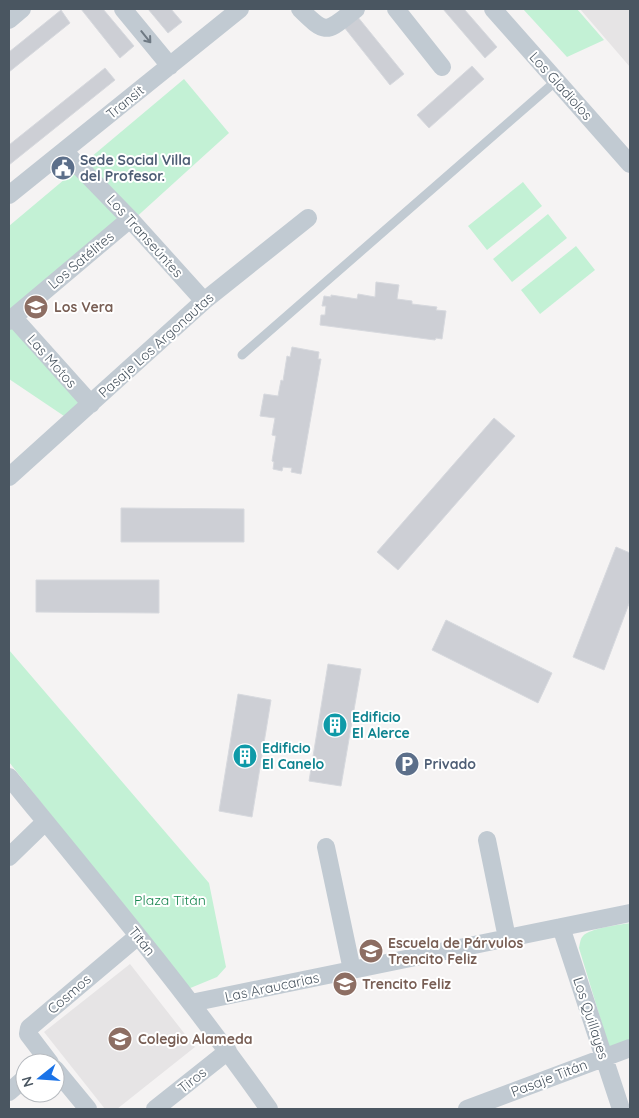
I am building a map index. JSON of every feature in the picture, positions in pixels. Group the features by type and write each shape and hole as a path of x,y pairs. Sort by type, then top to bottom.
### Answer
{"street":[{"path":"9,20 22,9"},
{"path":"123,9 170,66"},
{"name":"Transit","path":"9,195 240,9"},
{"path":"300,9 315,24 323,28 331,28 356,9"},
{"path":"396,9 442,67"},
{"name":"Los Gladiolos","path":"493,9 630,164"},
{"name":"Los Transeúntes","path":"64,151 130,218 204,301"},
{"name":"Los Satélites","path":"11,319 130,218"},
{"name":"Pasaje Los Argonautas","path":"9,477 204,301 308,218"},
{"name":"Las Motos","path":"11,319 91,404"},
{"name":"Titán","path":"9,777 138,936 228,1051 269,1109"},
{"path":"9,857 46,822"},
{"path":"487,840 507,938"},
{"path":"326,847 352,970"},
{"name":"Las Araucarias","path":"191,1004 630,913"},
{"name":"Los Quillayes","path":"561,927 620,1109"},
{"name":"Cosmos","path":"41,1053 28,1034 30,1028 138,936"},
{"path":"603,1058 630,1048"},
{"name":"Tiros","path":"155,1109 228,1051"},
{"name":"Pasaje Titán","path":"467,1109 603,1058"},
{"path":"65,1082 88,1109"}],"lane":[{"path":"242,355 556,80"}],"shaded area":[{"path":"580,9 630,9 630,67"},
{"name":"Colegio Alameda","path":"130,964 195,1047 117,1109 105,1109 65,1059 65,1053 61,1053 44,1032"}],"green space":[{"path":"523,9 577,9 604,40 567,57"},
{"path":"184,79 229,133 24,319 93,394 67,418 9,379 9,226"},
{"path":"523,182 542,206 487,250 468,226"},
{"path":"548,214 567,238 512,282 493,259"},
{"path":"576,246 595,270 540,314 521,290"},
{"name":"Plaza Titán","path":"9,650 209,883 226,967 217,977 188,989 9,762"},
{"path":"630,923 630,1040 609,1047 579,948 581,939 587,933 605,927"}],"building":[{"path":"81,9 103,9 134,46 120,58"},
{"path":"148,9 171,9 182,22 168,33"},
{"path":"443,9 464,9 497,47 485,58"},
{"path":"61,10 70,23 9,72 9,52"},
{"path":"357,16 404,74 390,85 344,27"},
{"path":"472,66 484,79 429,128 417,115"},
{"path":"105,68 115,80 9,165 9,145"},
{"path":"376,282 399,285 397,299 412,301 412,304 437,307 436,310 446,311 442,339 436,338 435,340 320,325 321,315 325,315 326,306 322,306 324,296 331,297 331,295 357,299 358,294 375,297"},
{"path":"292,347 319,352 318,359 321,359 301,474 291,472 292,468 283,467 282,471 273,469 274,462 272,461 276,436 272,435 275,418 260,416 264,394 278,396 281,380 283,381 287,356 290,357"},
{"path":"494,418 515,436 398,570 377,552"},
{"path":"121,508 244,509 244,542 121,542"},
{"path":"616,547 630,553 630,601 604,670 573,657"},
{"path":"36,580 159,580 159,613 36,612"},
{"path":"446,620 552,673 538,703 432,650"},
{"name":"Edificio El Alerce","path":"328,664 361,669 341,786 309,781"},
{"name":"Edificio El Canelo","path":"238,694 271,700 252,817 219,811"}],"place":[{"name":"Sede Social Villa del Profesor.","path":"63,168"},
{"name":"Los Vera","path":"36,307"},
{"name":"Edificio El Alerce","path":"335,725"},
{"name":"Edificio El Canelo","path":"245,756"},
{"name":"Privado","path":"407,764"},
{"name":"Escuela de Párvulos Trencito Feliz","path":"371,951"},
{"name":"Trencito Feliz","path":"345,984"},
{"name":"Colegio Alameda","path":"120,1039"}]}
